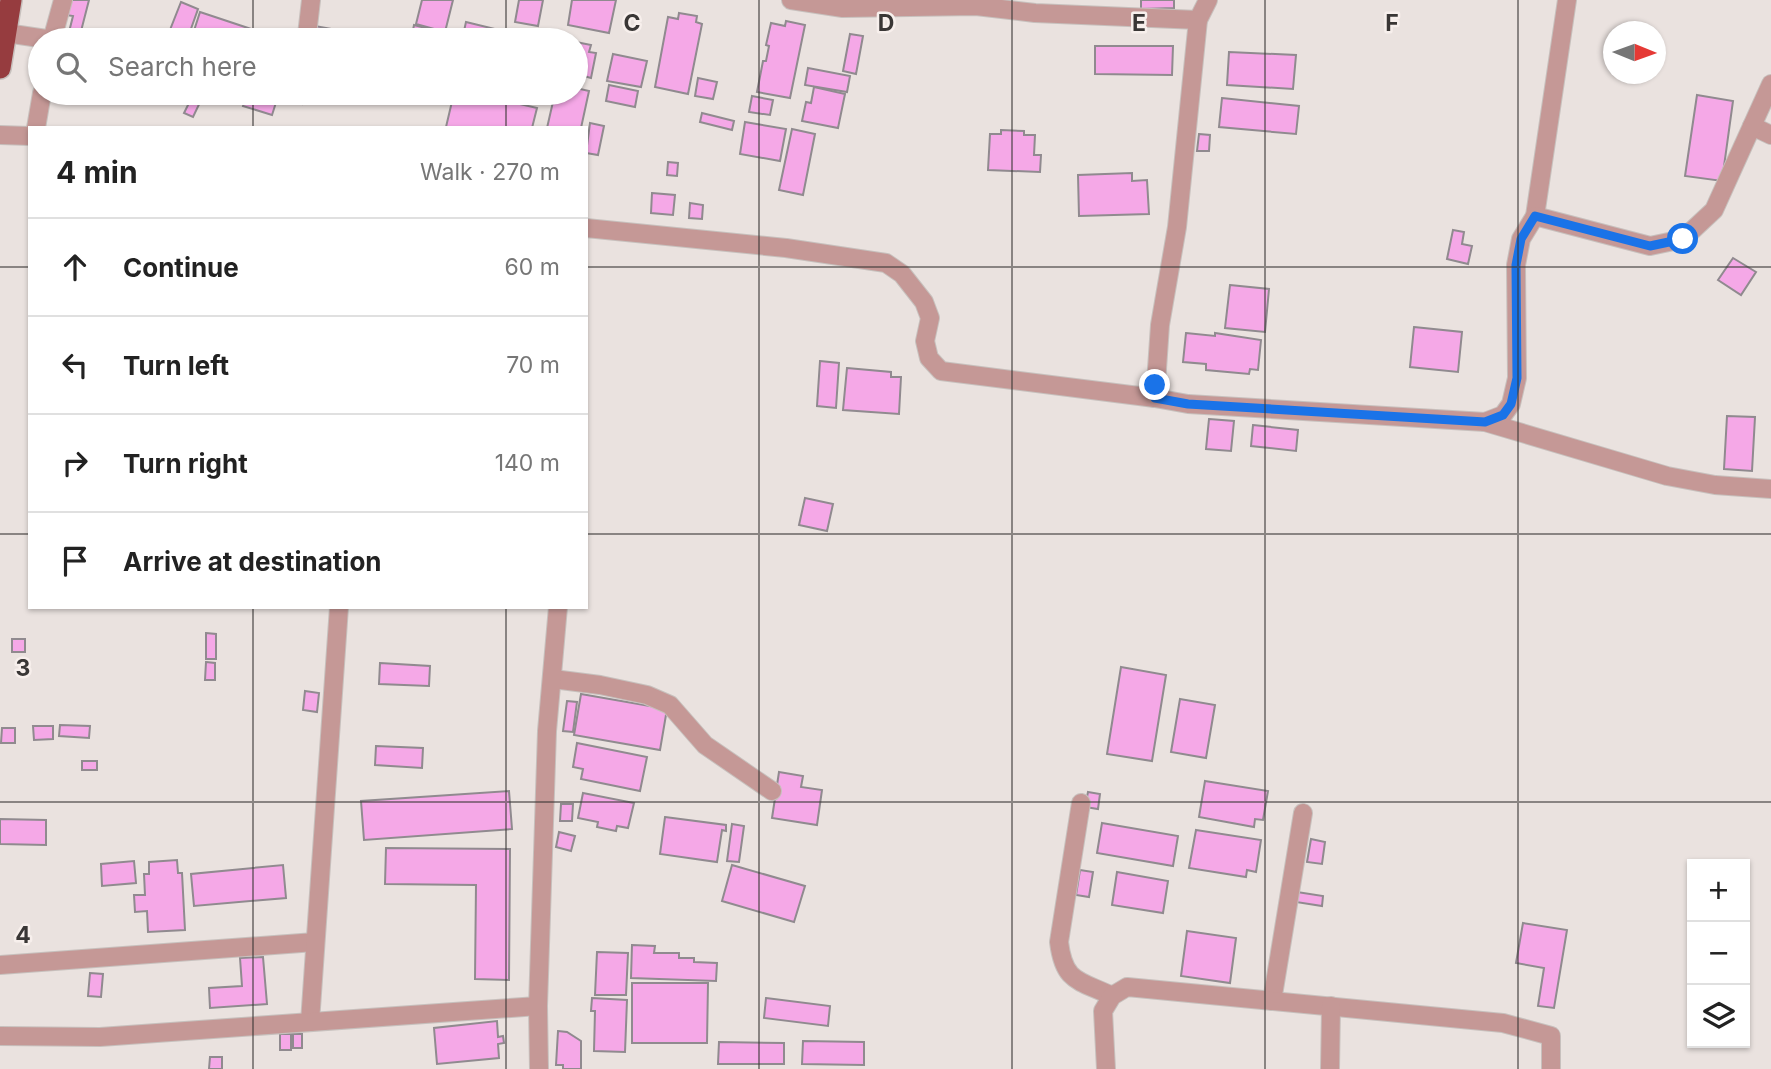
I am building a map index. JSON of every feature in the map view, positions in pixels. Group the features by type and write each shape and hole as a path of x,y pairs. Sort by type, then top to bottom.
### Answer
{"highway":[{"path":"0,68 11,0"}],"street":[{"path":"55,28 63,0"},
{"path":"308,28 311,0"},
{"path":"791,0 843,8 976,3 1035,13 1198,20"},
{"path":"1155,398 1160,325 1177,227 1198,20 1208,0"},
{"path":"1485,422 1503,415 1511,404 1517,378 1516,265 1521,239 1535,216 1567,0"},
{"path":"6,33 28,36"},
{"path":"1535,216 1650,246 1683,239 1714,210 1771,84"},
{"path":"36,126 40,105"},
{"path":"1752,126 1771,135"},
{"path":"0,135 28,136"},
{"path":"588,234 786,248 886,263 902,274 924,302 930,318 925,341 929,358 941,371 1188,404 1485,422 1667,476 1715,485 1771,489"},
{"path":"310,1022 339,609"},
{"path":"539,1069 538,1006 547,731 558,609"},
{"path":"553,679 635,693 670,705 705,745 772,790"},
{"path":"1081,803 1059,942 1062,962 1069,975 1112,996"},
{"path":"1272,1001 1303,813"},
{"path":"0,965 315,942"},
{"path":"1106,1069 1103,1011 1112,996 1127,987 1503,1023 1551,1036 1551,1069"},
{"path":"0,1036 100,1037 538,1006"},
{"path":"1330,1069 1331,1006"}],"building":[{"path":"70,0 89,0 82,28 70,28 73,16 66,15"},
{"path":"422,0 453,0 446,28 416,24"},
{"path":"519,0 543,0 538,26 515,22"},
{"path":"572,0 616,0 609,33 568,25"},
{"path":"1141,0 1174,0 1174,8 1141,9"},
{"path":"181,2 198,9 191,28 171,28"},
{"path":"200,12 248,28 195,28"},
{"path":"679,13 697,16 696,22 702,24 688,94 655,87 668,17 678,19"},
{"path":"786,21 805,25 790,98 757,92 763,61 766,61 771,23 785,26"},
{"path":"466,22 491,28 465,28"},
{"path":"850,34 863,36 856,74 843,71"},
{"path":"588,44 591,45 589,52 596,53 591,78 588,77"},
{"path":"1095,46 1173,46 1172,75 1095,74"},
{"path":"1229,52 1296,55 1293,89 1227,85"},
{"path":"613,54 647,61 641,87 607,81"},
{"path":"808,68 850,76 847,92 805,85"},
{"path":"698,78 717,82 713,99 695,96"},
{"path":"609,85 638,91 635,107 606,101"},
{"path":"814,87 845,94 838,128 802,121 806,102 811,103"},
{"path":"1697,95 1733,101 1722,181 1685,176"},
{"path":"752,96 773,100 770,115 749,112"},
{"path":"1222,98 1299,106 1296,134 1219,127"},
{"path":"188,105 199,105 193,117 184,113"},
{"path":"243,105 275,105 272,115"},
{"path":"451,105 524,105 537,108 532,126 446,126"},
{"path":"552,105 586,105 581,126 547,126"},
{"path":"702,113 734,121 732,130 700,122"},
{"path":"745,122 786,129 780,161 740,154"},
{"path":"590,123 604,126 598,155 588,153"},
{"path":"792,129 815,134 803,195 779,190"},
{"path":"1001,130 1024,131 1024,135 1035,135 1034,155 1041,155 1040,172 988,170 990,134 1001,134"},
{"path":"1199,134 1210,135 1209,151 1197,151"},
{"path":"668,162 678,163 677,176 667,175"},
{"path":"1132,173 1132,181 1147,180 1149,214 1079,216 1078,175"},
{"path":"652,193 675,195 673,215 651,213"},
{"path":"690,203 703,205 702,219 689,218"},
{"path":"1453,230 1464,232 1462,244 1472,246 1468,264 1447,259"},
{"path":"1733,258 1756,272 1741,295 1718,280"},
{"path":"1230,285 1269,289 1265,332 1225,328"},
{"path":"1414,327 1462,332 1458,372 1410,367"},
{"path":"1186,333 1215,336 1215,333 1261,340 1258,370 1250,369 1249,374 1206,370 1206,364 1183,362"},
{"path":"820,361 839,363 836,408 817,406"},
{"path":"847,368 891,372 891,377 901,377 899,414 843,410"},
{"path":"1727,416 1755,417 1752,471 1724,469"},
{"path":"1209,419 1234,421 1231,451 1206,449"},
{"path":"1253,425 1298,430 1296,451 1251,446"},
{"path":"805,498 833,504 827,531 799,525"},
{"path":"206,633 216,634 216,659 206,659"},
{"path":"12,639 25,639 25,652 12,652"},
{"path":"206,662 215,663 215,680 205,680"},
{"path":"380,663 430,666 429,686 379,684"},
{"path":"1121,667 1166,675 1152,761 1107,754"},
{"path":"305,691 319,693 317,712 303,710"},
{"path":"581,694 667,709 660,750 574,735"},
{"path":"1180,699 1215,705 1206,758 1171,752"},
{"path":"567,701 577,702 573,732 563,731"},
{"path":"60,725 90,726 89,738 59,736"},
{"path":"33,726 53,726 53,739 34,740"},
{"path":"2,728 15,728 15,743 1,743"},
{"path":"577,743 647,757 640,791 581,779 583,769 573,767"},
{"path":"376,746 423,748 422,768 375,765"},
{"path":"82,761 97,761 97,770 82,770"},
{"path":"779,772 803,776 801,787 822,790 817,825 772,818"},
{"path":"1205,781 1268,791 1263,820 1255,819 1254,827 1199,817"},
{"path":"509,791 512,829 364,840 361,801"},
{"path":"1088,792 1100,794 1098,809 1085,807"},
{"path":"583,793 634,803 628,828 617,826 616,831 597,827 598,822 578,818"},
{"path":"561,804 573,804 572,821 560,821"},
{"path":"665,817 726,825 726,831 722,830 717,862 660,854"},
{"path":"0,819 46,820 46,845 0,844"},
{"path":"1102,823 1178,836 1173,866 1097,853"},
{"path":"732,824 744,826 739,862 727,861"},
{"path":"1196,830 1261,840 1256,872 1247,870 1246,877 1189,868"},
{"path":"559,832 575,836 571,851 556,847"},
{"path":"1311,839 1325,842 1322,864 1307,862"},
{"path":"386,848 510,849 509,980 475,979 476,885 385,884"},
{"path":"177,860 178,873 182,873 185,930 148,932 147,911 135,912 134,895 145,895 144,874 149,874 149,862"},
{"path":"134,861 136,883 102,886 101,864"},
{"path":"283,865 286,898 194,906 191,874"},
{"path":"732,865 805,886 794,922 722,901"},
{"path":"1080,870 1093,872 1089,897 1076,895"},
{"path":"1117,872 1168,881 1163,913 1112,905"},
{"path":"1297,892 1323,896 1322,906 1296,902"},
{"path":"1523,923 1567,930 1554,1008 1538,1006 1544,968 1516,963"},
{"path":"1187,931 1236,938 1230,983 1181,976"},
{"path":"632,945 655,946 654,953 679,953 679,958 694,958 694,962 717,963 716,981 631,978"},
{"path":"597,952 628,953 626,995 595,995"},
{"path":"263,957 267,1004 210,1008 209,988 242,986 240,958"},
{"path":"90,973 103,974 101,997 88,996"},
{"path":"632,983 708,983 707,1043 632,1043"},
{"path":"592,998 627,1000 625,1052 594,1051 595,1011 591,1011"},
{"path":"766,998 830,1006 828,1026 764,1018"},
{"path":"497,1021 498,1037 503,1036 504,1043 498,1044 499,1058 437,1064 434,1028"},
{"path":"558,1031 567,1032 581,1041 581,1069 563,1069 563,1065 556,1065"},
{"path":"280,1034 291,1034 291,1050 280,1050"},
{"path":"293,1034 302,1034 302,1048 293,1048"},
{"path":"803,1041 864,1042 864,1065 802,1064"},
{"path":"719,1042 784,1043 784,1064 718,1064"},
{"path":"210,1057 222,1057 222,1069 209,1069"}],"route":[{"path":"1155,385 1155,398 1188,404 1485,422 1503,415 1511,404 1517,378 1516,265 1521,239 1535,216 1650,246 1683,239"}]}
